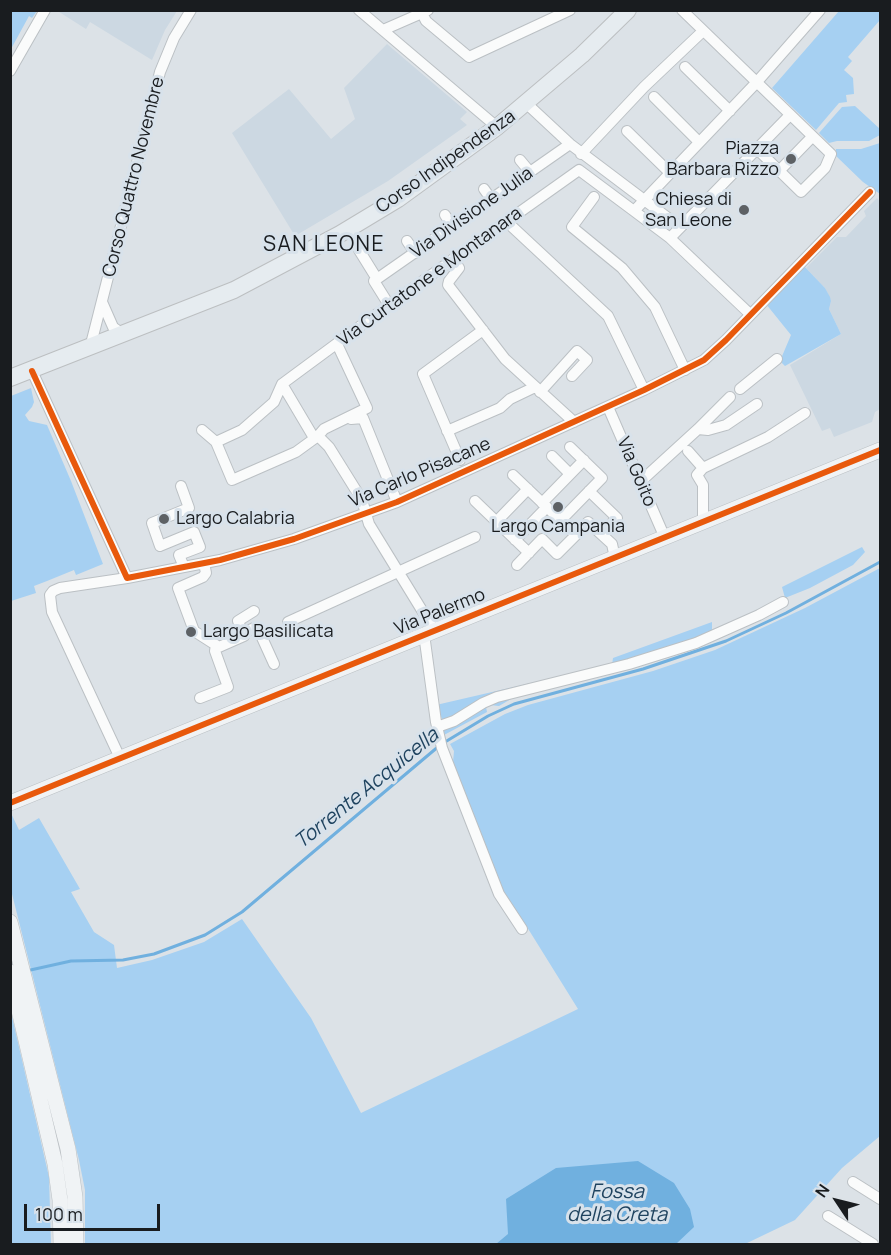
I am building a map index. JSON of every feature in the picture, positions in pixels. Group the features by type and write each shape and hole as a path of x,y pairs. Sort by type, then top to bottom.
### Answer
{"main road":[{"name":"Corso Indipendenza","path":"10,378 234,290 292,261 398,199 527,104 582,56 628,10"},
{"name":"Via Palermo","path":"10,803 880,450"},
{"path":"10,922 18,951 21,990 56,1172 60,1200 61,1245"},
{"path":"10,972 21,990 68,1149 75,1197 76,1245"}],"street":[{"path":"10,71 45,10"},
{"name":"Corso Quattro Novembre","path":"90,348 163,64 174,38 191,10"},
{"path":"359,10 497,127"},
{"path":"383,30 425,12 426,21 469,57 570,10"},
{"path":"682,10 831,154 825,168 801,192 757,149"},
{"path":"750,314 670,238 634,211 756,84 820,10"},
{"path":"581,154 644,87 703,31"},
{"path":"685,68 730,111"},
{"path":"654,97 699,142"},
{"path":"527,104 581,154 680,227"},
{"path":"670,238 790,115"},
{"path":"627,131 669,172"},
{"path":"779,171 812,136"},
{"name":"Via Divisione Julia","path":"376,280 570,144"},
{"path":"520,159 530,172"},
{"name":"Via Curtatone e Montanara","path":"282,384 388,305 579,170 634,211"},
{"path":"484,189 491,199"},
{"name":"Via Carlo Pisacane","path":"120,758 52,612 50,596 53,591 204,563 294,538 367,514 608,407 685,370 704,360 726,340 870,192"},
{"path":"594,197 572,227 622,268 655,307 685,370"},
{"path":"445,215 453,227"},
{"path":"507,222 608,316 644,390"},
{"path":"406,241 415,253"},
{"path":"359,250 388,305"},
{"path":"453,259 459,268 448,285 505,359 574,422"},
{"path":"102,302 113,327 124,334"},
{"path":"460,460 423,374 483,330"},
{"path":"202,430 216,442 232,480 296,452 324,429 367,408 337,344"},
{"path":"447,431 500,408 510,399 537,389 577,351 587,360 572,376"},
{"path":"740,389 777,359"},
{"path":"32,371 127,578"},
{"path":"282,384 316,437 335,456 362,500 369,524 399,571 429,632 440,738 499,894 522,929"},
{"path":"216,442 242,430 274,402 282,384"},
{"path":"640,482 730,397"},
{"path":"698,429 708,430 726,425 757,404"},
{"name":"Via Goito","path":"608,407 665,538"},
{"path":"702,523 703,485 697,475 703,468 768,437 805,413"},
{"path":"342,419 363,418 397,501"},
{"path":"561,520 602,478 570,447"},
{"path":"688,452 703,468"},
{"path":"552,456 570,474"},
{"path":"515,540 584,460"},
{"path":"513,475 576,535"},
{"path":"181,486 189,508 152,523 160,546 194,532 200,547 180,555 184,567"},
{"path":"496,522 528,489"},
{"path":"589,491 617,518 602,534"},
{"path":"475,501 529,553"},
{"path":"517,565 542,539 557,554 588,522 612,544 615,558"},
{"path":"288,622 475,537"},
{"path":"204,563 206,573 203,577 178,588 194,631 219,647 244,636 238,621 254,611"},
{"path":"440,738 454,721 497,697 629,664 696,642 783,602"},
{"path":"243,633 254,628 259,631 274,664"},
{"path":"200,698 228,687 215,651 216,645"},
{"path":"853,1182 880,1199"},
{"path":"828,1216 858,1241 873,1245"}],"shaded area":[{"path":"11,10 37,11 32,18 29,16 11,49"},
{"path":"56,10 177,11 165,30 152,60 90,22 86,29"},
{"path":"839,11 880,11 880,20 848,57 852,61 844,70 853,78 854,94 846,95 847,102 839,103 816,130 772,88"},
{"path":"387,44 467,112 460,119 467,125 388,181 295,236 232,133 289,89 331,139 355,119 344,88"},
{"path":"855,106 880,129 880,135 869,141 829,143 819,133 842,107"},
{"path":"880,143 880,194 863,182 836,156 836,149 861,149"},
{"path":"877,198 880,202 880,409 875,412 872,422 834,437 830,428 822,431 790,365 841,334 829,309 831,301 825,288 806,268 837,237 846,237 866,216 864,211"},
{"path":"804,266 825,288 830,297 829,309 841,334 785,366 780,361 791,335 766,304"},
{"path":"31,388 34,402 25,415 29,421 47,425 103,564 76,575 74,570 34,586 36,593 11,601 11,396"},
{"path":"862,547 865,552 853,565 810,588 785,598 782,587"},
{"path":"880,568 880,1136 842,1168 795,1220 745,1244 85,1244 85,1190 79,1160 11,890 10,811 19,830 39,818 80,889 71,892 94,932 114,945 117,968 152,960 204,942 242,919 311,1018 361,1113 578,1009 501,888 453,762 454,751 450,744 505,714 528,705 653,671 715,650 805,608"},
{"path":"754,621 754,623 716,638 511,699 499,706 490,705 486,707 487,712 444,735 443,729 489,702"},
{"path":"712,622 712,633 612,665 613,658"},
{"path":"544,680 443,721 436,705"},
{"path":"10,1008 49,1177 51,1244 11,1244"}],"water":[{"name":"Fossa della Creta","path":"638,1161 674,1183 690,1209 694,1227 676,1244 496,1244 508,1234 506,1199 556,1168"}],"waterway":[{"name":"Torrente Acquicella","path":"445,742 488,716 514,704 643,669 726,641 786,613 880,562"},
{"name":"Torrente Acquicella","path":"26,971 71,961 123,960 154,954 205,935 242,912 439,746"}],"cycle path":[{"path":"32,371 127,578 220,560 294,539 397,502 644,390 704,360 870,192"},
{"path":"10,803 880,450"}],"place":[{"name":"Piazza Barbara Rizzo","path":"791,159"},
{"name":"Chiesa di San Leone","path":"744,210"},
{"name":"Largo Campania","path":"558,507"},
{"name":"Largo Calabria","path":"164,519"},
{"name":"Largo Basilicata","path":"191,632"}],"district":[{"name":"SAN LEONE","path":"324,245"}]}
